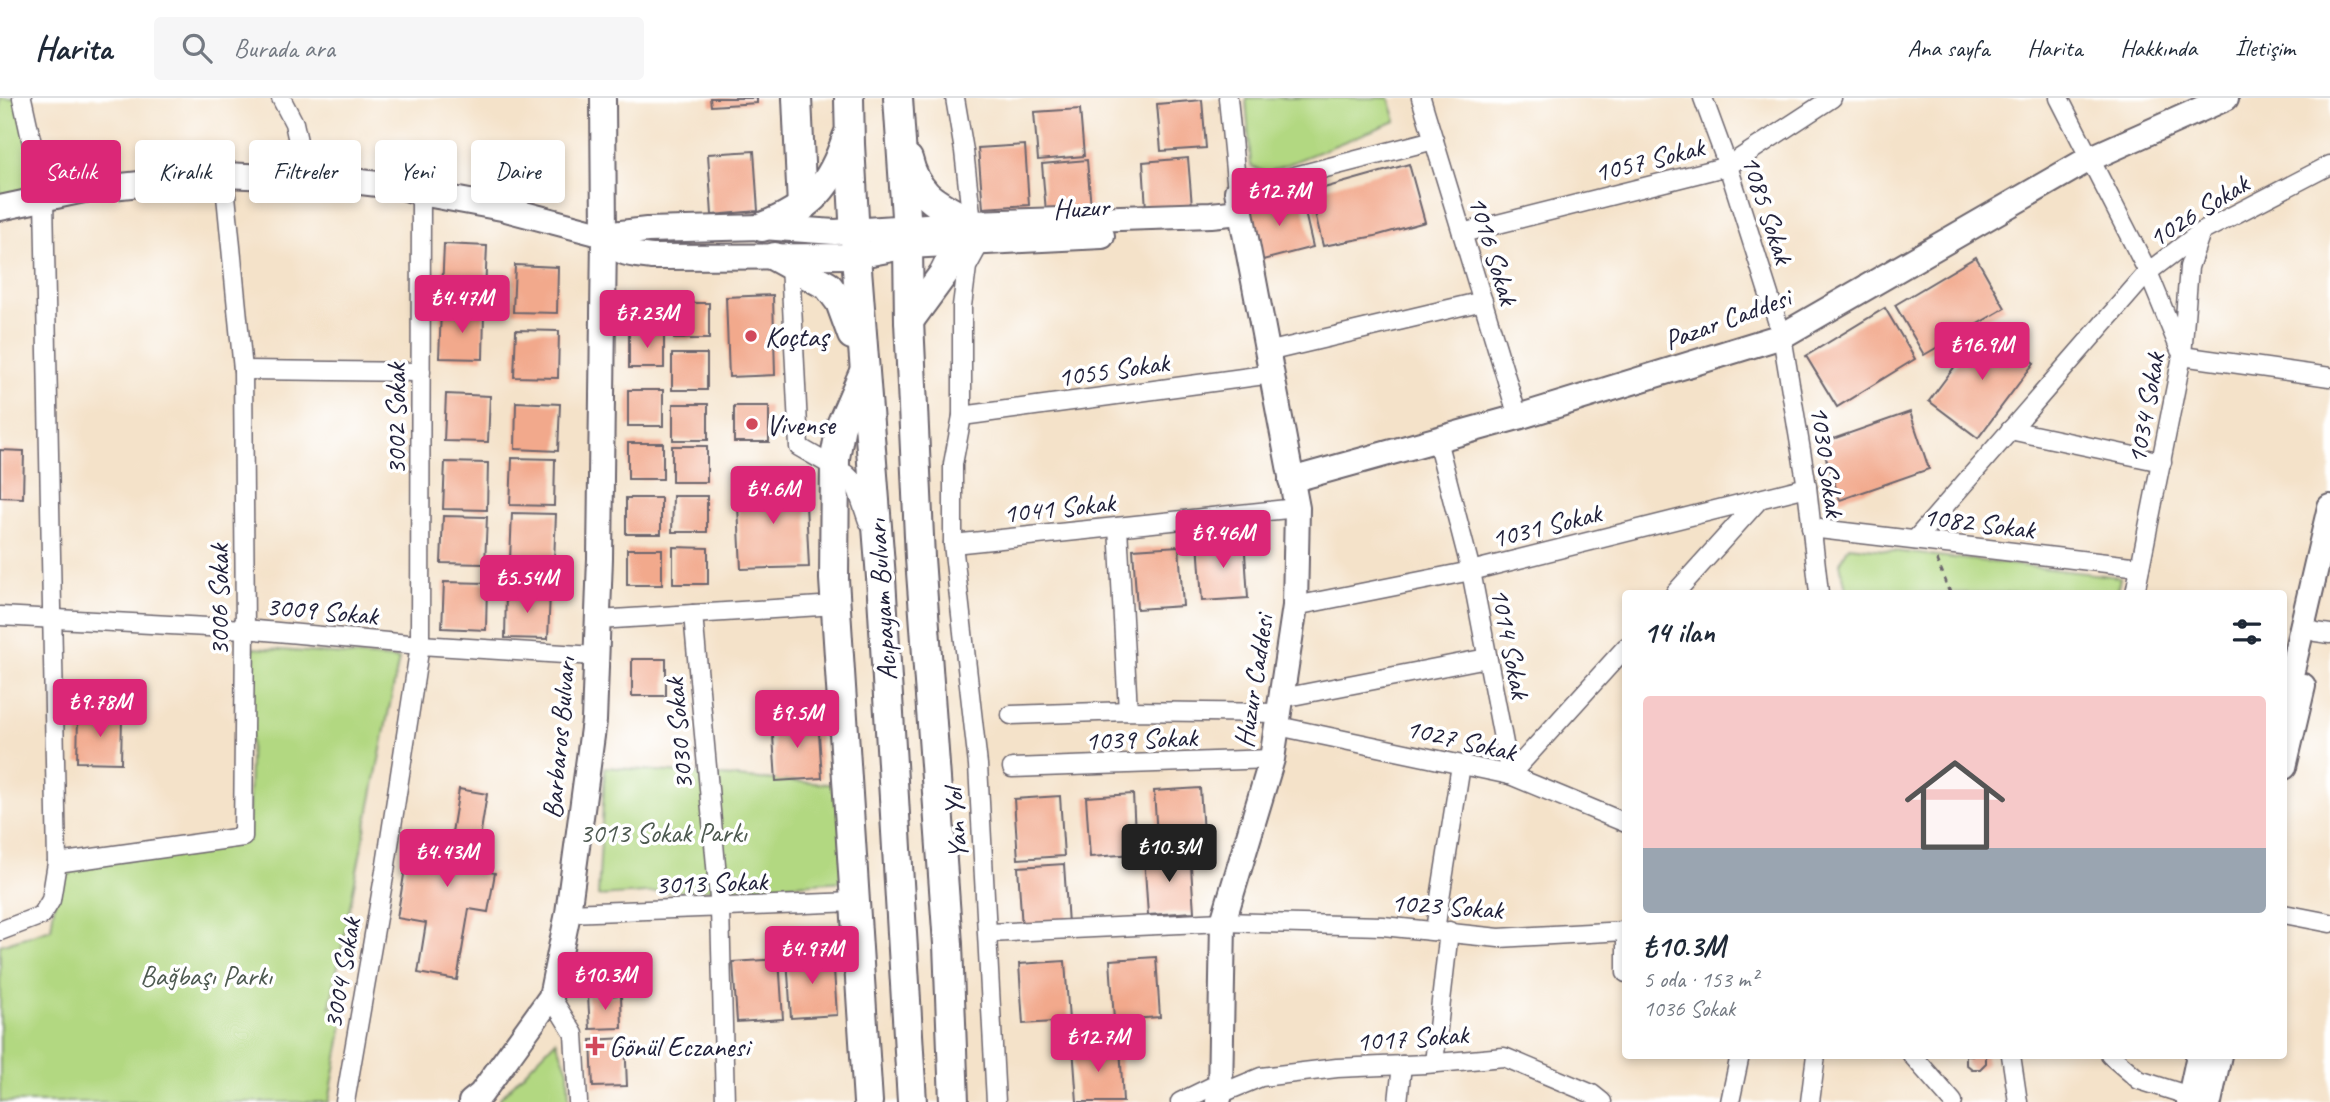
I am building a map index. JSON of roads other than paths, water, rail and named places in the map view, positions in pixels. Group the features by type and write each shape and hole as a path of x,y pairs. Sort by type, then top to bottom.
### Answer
{"main road":[{"path":"797,98 802,207"},
{"name":"Acıpayam Bulvarı","path":"849,98 912,1102"},
{"path":"900,107 913,178 920,189 970,236 909,321"},
{"name":"Acıpayam Bulvarı","path":"900,107 920,558 948,944 954,1102"},
{"path":"762,227 784,219 802,207 828,180 839,161 849,127"},
{"path":"783,260 828,286 838,297 864,368 841,425 835,467 836,605 868,1102"}],"street":[{"path":"22,98 31,140"},
{"path":"281,98 293,123 297,140"},
{"name":"Barbaros Bulvarı","path":"478,1099 551,998 568,913 594,721 604,235 603,98"},
{"path":"955,98 964,151 970,236"},
{"path":"1228,98 1239,210 1434,140"},
{"name":"1016 Sokak","path":"1421,98 1518,417"},
{"name":"1085 Sokak","path":"1703,98 1728,166 1782,336"},
{"name":"1057 Sokak","path":"1462,233 1728,166 1832,98"},
{"path":"2059,98 2148,272 2182,356 2330,377"},
{"name":"Pazar Caddesi","path":"1291,480 1518,417 1782,336 2089,159 2226,98"},
{"name":"1026 Sokak","path":"1922,541 2010,430 2148,272 2201,232 2330,165"},
{"path":"457,200 502,208 604,235 647,230 762,227 835,232 856,243"},
{"path":"0,208 22,203"},
{"path":"0,931 42,915 51,900 57,863 44,203"},
{"name":"3006 Sokak","path":"57,863 243,836 243,370 227,203"},
{"name":"3002 Sokak","path":"420,645 421,203"},
{"name":"Huzur","path":"856,243 907,237 970,236 1115,219 1211,215 1239,210"},
{"name":"Huzur Caddesi","path":"1219,1093 1223,922 1272,759 1295,606 1297,508 1239,210"},
{"name":"1034 Sokak","path":"2136,590 2182,356 2189,267 2201,232"},
{"path":"604,235 614,248 626,254 652,257 783,260 856,243"},
{"name":"Yan Yol","path":"970,236 962,306 962,416 953,464 953,544 978,765 996,1102"},
{"path":"783,260 799,447 846,474 855,483 878,551"},
{"name":"1055 Sokak","path":"962,416 1269,363 1482,301"},
{"name":"1030 Sokak","path":"1782,336 1807,488 1819,590"},
{"path":"243,370 421,372"},
{"path":"2010,430 2162,462"},
{"name":"1014 Sokak","path":"1437,440 1471,570 1510,775"},
{"name":"1031 Sokak","path":"1295,606 1471,570 1807,488"},
{"path":"1678,590 1760,499"},
{"path":"2287,749 2330,507"},
{"name":"1041 Sokak","path":"953,544 1297,508"},
{"path":"1118,527 1128,711"},
{"name":"1082 Sokak","path":"1811,528 2140,567"},
{"path":"2287,695 2330,569"},
{"path":"598,620 836,605"},
{"name":"3030 Sokak","path":"693,614 720,909 725,1102"},
{"name":"3009 Sokak","path":"0,616 245,629 420,645 596,656"},
{"name":"3004 Sokak","path":"345,1102 420,645"},
{"path":"1510,775 1622,651"},
{"path":"1011,715 1128,711 1280,712 1488,658"},
{"name":"1027 Sokak","path":"1280,712 1461,765 1510,775 1622,821"},
{"name":"1039 Sokak","path":"1012,768 1272,759"},
{"path":"1434,1063 1442,931 1461,765"},
{"name":"3013 Sokak","path":"568,913 855,902"},
{"path":"2287,915 2330,923"},
{"name":"1023 Sokak","path":"989,933 1223,922 1383,926 1499,938 1622,930"},
{"path":"551,998 574,1034 578,1102"},
{"name":"1017 Sokak","path":"1180,1102 1219,1093 1261,1077 1337,1068 1504,1057 1592,1094 1602,1102"},
{"path":"1730,1102 1739,1059"},
{"path":"1810,1102 1815,1059"},
{"path":"1915,1059 1953,1102"},
{"path":"2012,1059 2018,1102"},
{"path":"2115,1059 2139,1080 2196,1100"},
{"path":"2196,1100 2199,1059"},
{"path":"2196,1100 2217,1059"},
{"path":"1398,1102 1402,1065"}],"place":[{"name":"Koçtaş","path":"751,336"},
{"name":"Vivense","path":"752,424"},
{"name":"Gönül Eczanesi","path":"595,1046"}],"park label":[{"name":"3013 Sokak Parkı","path":"663,832"},
{"name":"Bağbaşı Parkı","path":"206,975"}]}
